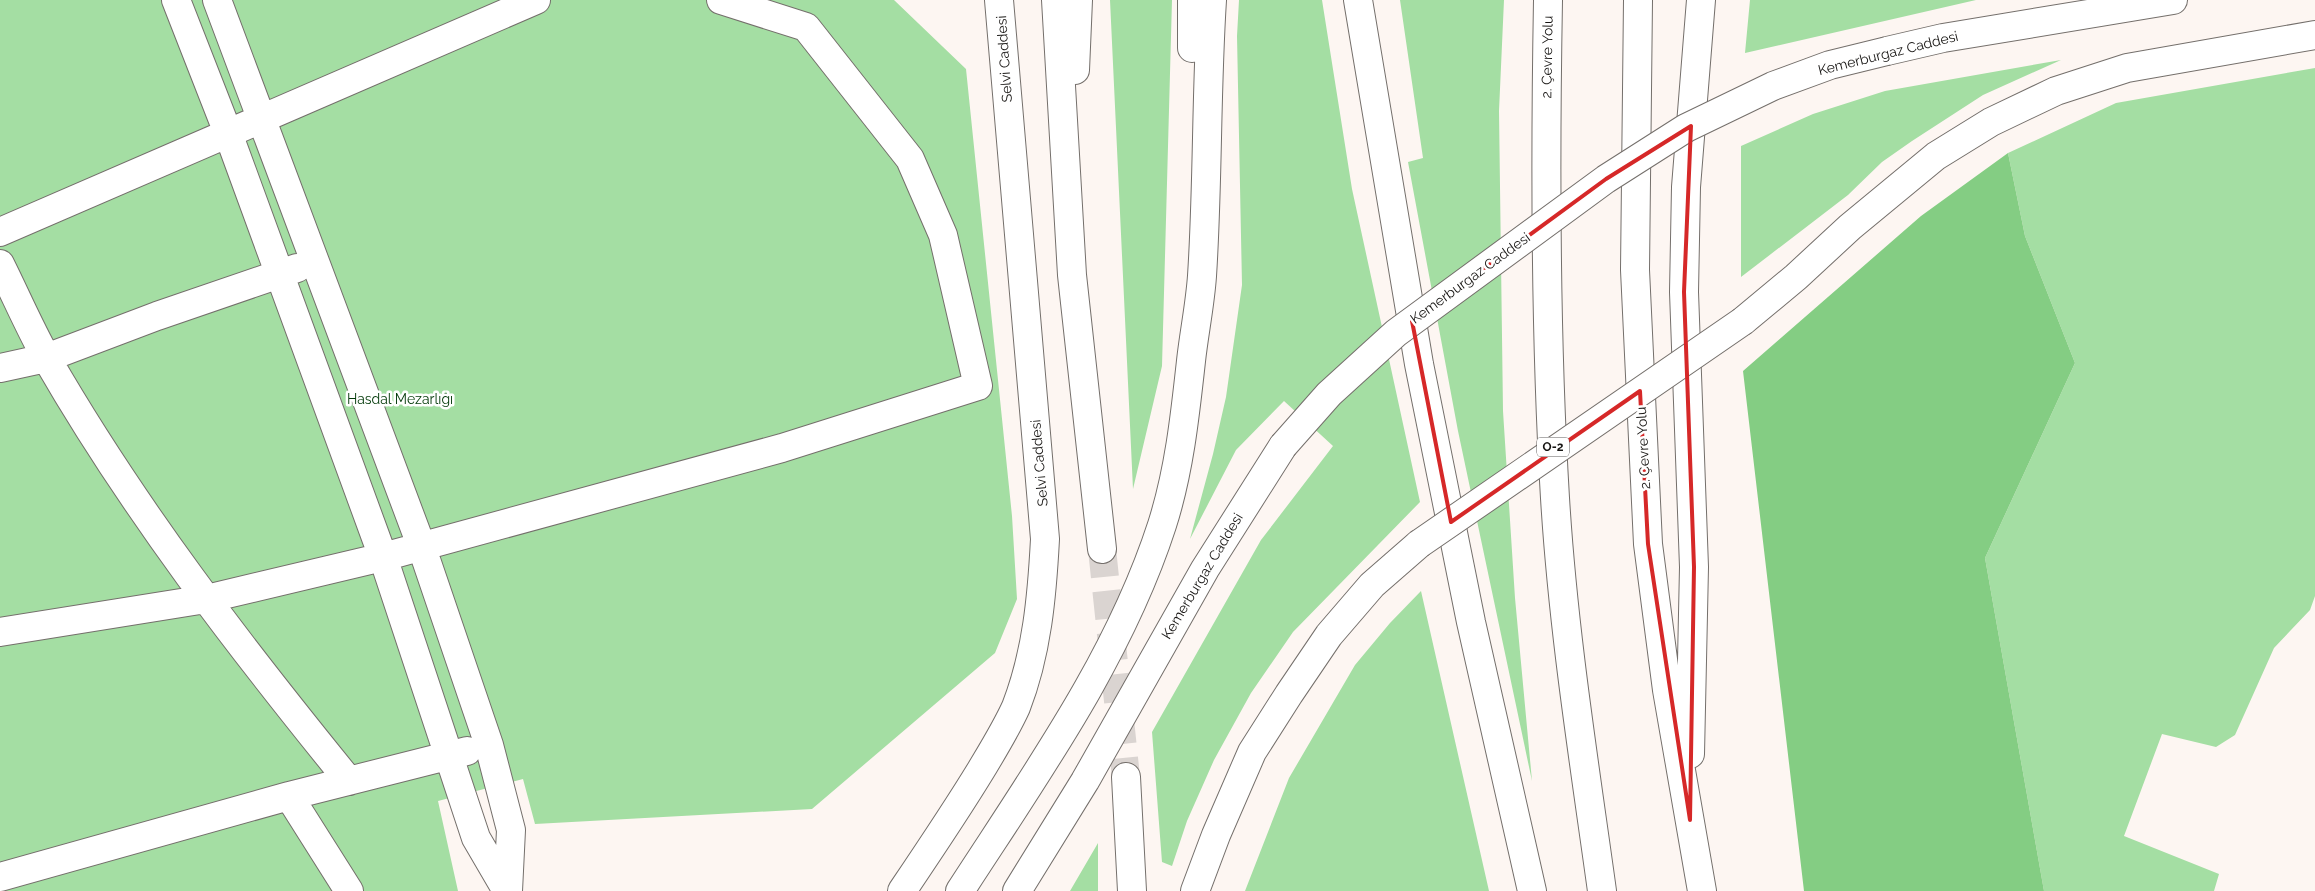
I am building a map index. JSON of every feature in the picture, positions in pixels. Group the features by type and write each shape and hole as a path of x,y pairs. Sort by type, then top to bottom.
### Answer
{"main road":[{"path":"176,0 228,133 384,557 476,838 508,891"},
{"path":"217,0 420,545 489,746 511,830 508,891"},
{"path":"0,232 536,0"},
{"path":"0,632 206,599 384,557 420,545 782,448 978,386 943,235 910,159 806,27 721,0"},
{"name":"Selvi Caddesi","path":"902,891 966,794 999,740 1016,706 1030,662 1038,624 1043,580 1045,530 1001,34 1000,0"},
{"path":"1056,0 1072,275 1102,549"},
{"path":"1065,176 1074,100 1078,0"},
{"path":"1191,362 1192,0"},
{"path":"960,891 1025,792 1116,636 1146,570 1162,523 1178,460 1202,279 1212,0"},
{"path":"1358,0 1419,364 1471,622 1532,891"},
{"name":"2. Çevre Yolu","path":"1548,0 1545,158 1548,335 1555,500 1569,645 1602,891"},
{"name":"2. Çevre Yolu","path":"1638,0 1635,270 1648,544 1667,690 1702,891"},
{"path":"1690,820 1694,567 1684,292 1686,187 1701,0"},
{"name":"Kemerburgaz Caddesi","path":"1017,891 1085,780 1205,569 1283,446 1329,394 1396,333 1606,179 1686,128 1773,86 1830,65 1943,38 2173,0"},
{"path":"1195,891 1216,835 1252,752 1289,694 1329,635 1372,585 1419,544 1743,321 1796,277 1850,227 1936,156 1991,122 2056,91 2126,68 2315,35"},
{"path":"0,368 46,358 157,316 315,262"},
{"path":"0,264 46,358 115,471 268,682 349,781"},
{"path":"0,877 289,796 489,746"},
{"path":"1126,777 1132,891"},
{"path":"289,796 349,891"}],"highlighted area":[{"path":"1691,126 1684,292 1694,567 1690,820 1648,544 1640,391 1451,522 1412,321 1606,179"}],"green space":[{"name":"Hasdal Mezarlığı","path":"0,0 894,0 966,69 1012,516 1017,599 995,653 812,809 535,824 523,779 438,801 458,891 0,891"},
{"path":"1110,0 1172,0 1162,366 1133,489"},
{"path":"1239,0 1322,0 1352,189 1420,502 1293,632 1251,693 1214,760 1187,821 1172,866 1162,862 1152,732 1261,540 1333,446 1284,401 1236,450 1190,539 1226,397 1242,285 1237,36"},
{"path":"1400,0 1504,0 1499,111 1503,411 1515,598 1532,781 1458,431 1408,162 1423,158"},
{"path":"1750,0 1976,0 1745,53"},
{"path":"2061,60 1983,95 1912,141 1882,162 1848,195 1741,277 1741,146 1813,114 1885,91"},
{"path":"2315,68 2315,596 2310,610 2274,648 2235,735 2216,747 2162,734 2124,836 2219,874 2214,891 2044,891 1985,558 2075,363 2025,236 2008,153 2116,103"},
{"path":"2008,153 2025,236 2075,363 1985,558 2044,891 1804,891 1743,371 1921,216"},
{"path":"1421,591 1489,891 1245,891 1289,778 1355,665 1390,623"},
{"path":"1098,843 1098,891 1070,891"}],"tunnel":[{"path":"1102,549 1126,777"}]}
